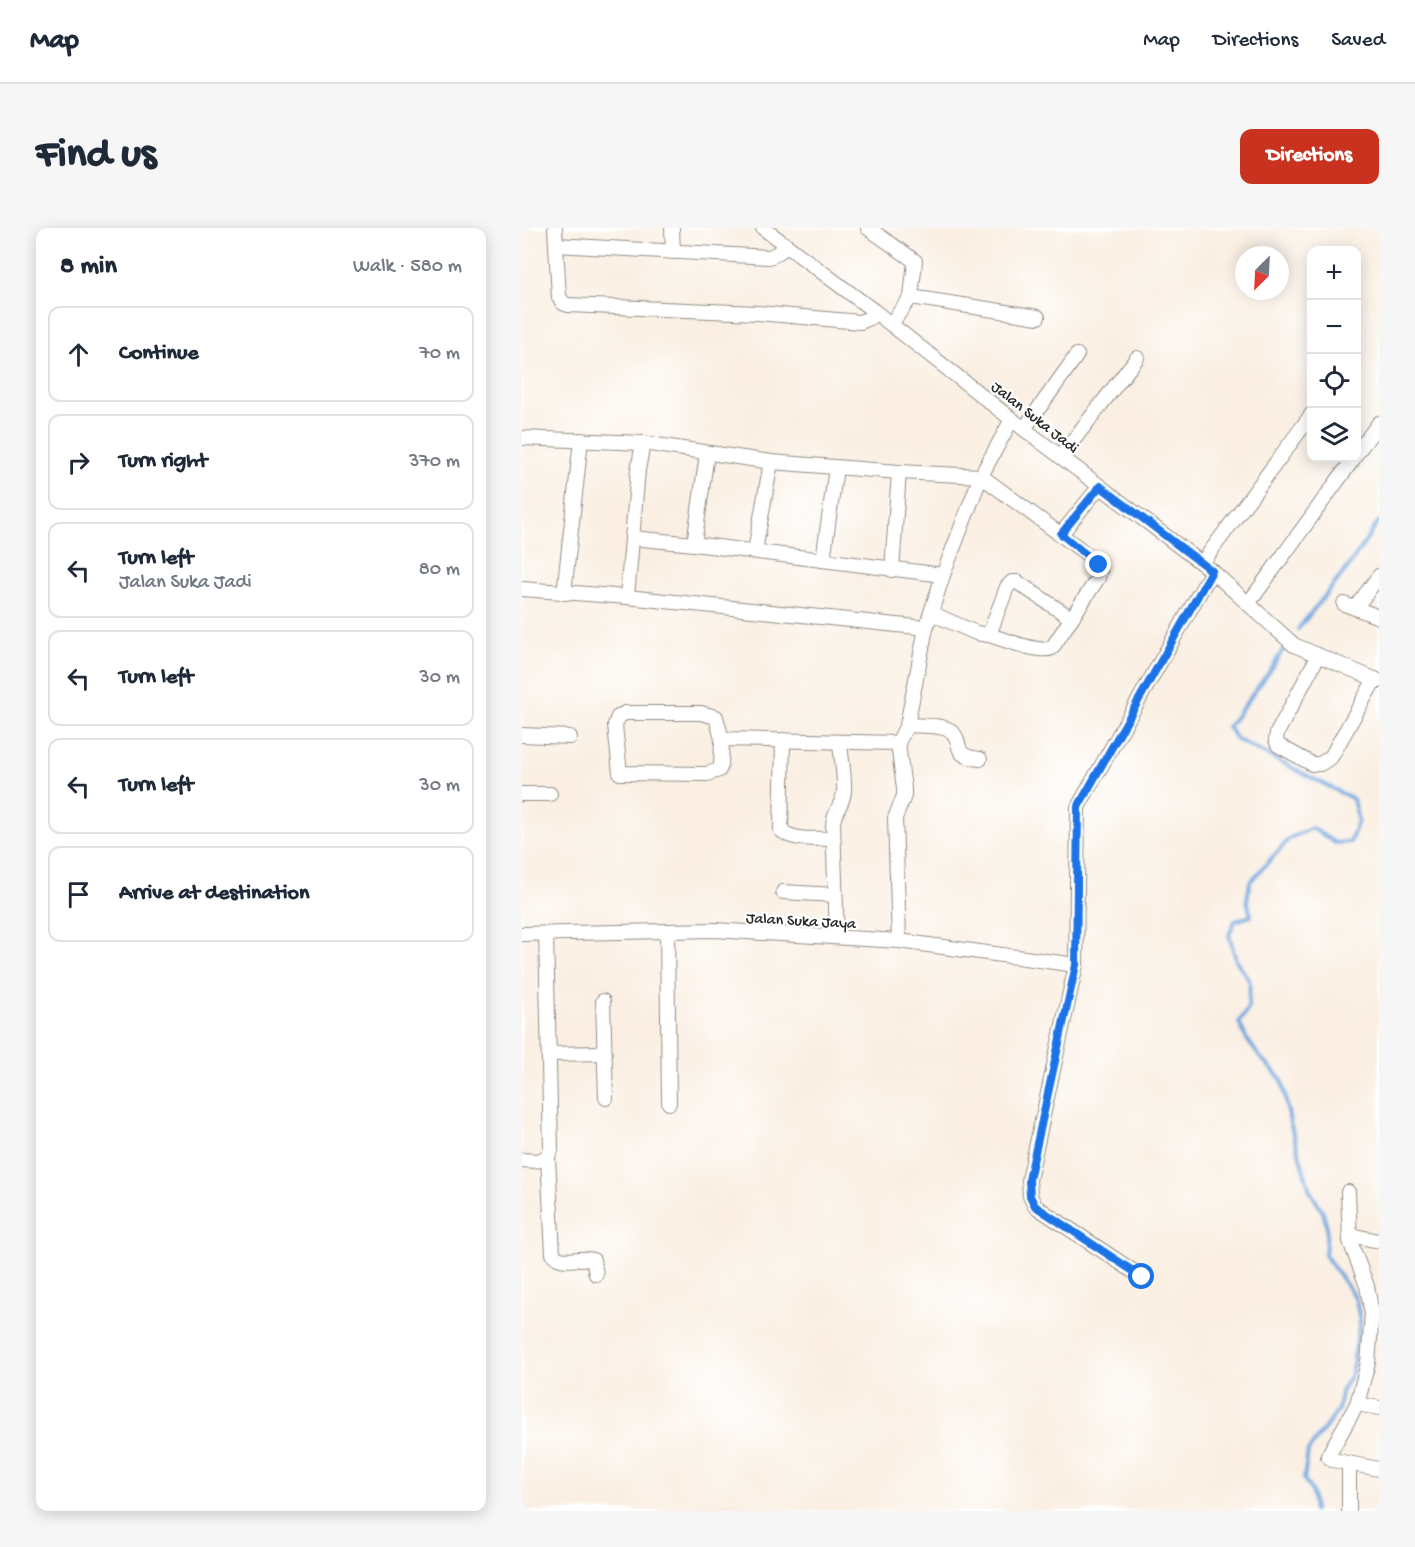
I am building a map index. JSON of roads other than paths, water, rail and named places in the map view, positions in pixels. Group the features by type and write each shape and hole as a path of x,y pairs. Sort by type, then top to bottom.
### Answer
{"street":[{"path":"555,228 559,297 563,303 758,313 860,322 870,318 874,311"},
{"path":"672,228 673,252"},
{"name":"Jalan Suka Jadi","path":"763,228 1207,567 1288,641 1377,680"},
{"path":"868,228 915,261 911,297 891,324"},
{"path":"556,245 769,256 787,246"},
{"path":"911,297 1038,317"},
{"path":"1024,429 1077,356"},
{"path":"1062,456 1137,358"},
{"path":"899,941 895,818 904,789 898,743 907,725 926,628 943,575 981,476 1012,419"},
{"path":"1142,1277 1035,1206 1030,1196 1029,1180 1076,965 1078,807 1207,567 1307,420"},
{"path":"1361,448 1379,423"},
{"path":"522,438 643,443 771,462 981,476 1095,560 1100,571 1098,578 1052,648 1048,650 976,633 931,613"},
{"path":"564,593 581,440"},
{"path":"627,597 638,470 643,443"},
{"path":"694,544 707,454"},
{"path":"755,551 771,462"},
{"path":"1248,604 1351,462"},
{"path":"823,560 836,468"},
{"path":"892,570 899,472"},
{"path":"1061,534 1100,486"},
{"path":"632,538 943,575"},
{"path":"1379,576 1350,606 1379,617"},
{"path":"989,635 1007,587 1012,582 1022,584 1071,618"},
{"path":"522,589 627,597 926,628"},
{"path":"1318,656 1277,733 1276,740 1278,746 1312,764 1320,764 1331,757 1377,680"},
{"path":"625,713 701,713 716,717 722,739 721,765 719,770 712,773 620,773 615,725 618,717 625,713"},
{"path":"907,725 949,730 955,735 958,749 963,754 970,758 980,759"},
{"path":"522,735 570,737"},
{"path":"722,739 898,743"},
{"path":"783,740 781,830 794,838 833,839"},
{"path":"837,937 833,839 834,813 841,804 844,793 840,742"},
{"path":"522,794 550,794"},
{"path":"783,892 835,895"},
{"name":"Jalan Suka Jaya","path":"522,934 714,930 899,941 1076,965"},
{"path":"668,931 669,1103"},
{"path":"546,933 551,1150 548,1157 553,1254 556,1258 563,1260 588,1258 593,1260 596,1274"},
{"path":"603,1001 606,1098"},
{"path":"549,1054 604,1053"},
{"path":"522,1161 542,1161 548,1157"},
{"path":"1348,1192 1350,1235 1367,1286 1375,1301 1372,1314 1374,1351 1357,1404 1328,1453 1332,1460 1379,1469"},
{"path":"1350,1235 1379,1241"},
{"path":"1357,1404 1379,1408"},
{"path":"1349,1463 1349,1511"}],"waterway":[{"path":"1298,629 1349,566 1379,521"},
{"path":"1283,650 1228,727 1236,739 1353,799 1358,821 1350,842 1335,843 1312,828 1290,838 1250,882 1247,900 1251,916 1235,921 1229,935 1236,960 1250,982 1248,1009 1239,1022 1246,1038 1259,1056 1282,1080 1290,1123 1310,1191 1323,1212 1327,1227 1325,1255 1356,1299 1360,1321 1351,1375 1341,1392 1338,1410 1308,1451 1304,1479 1312,1492 1314,1511"}]}
